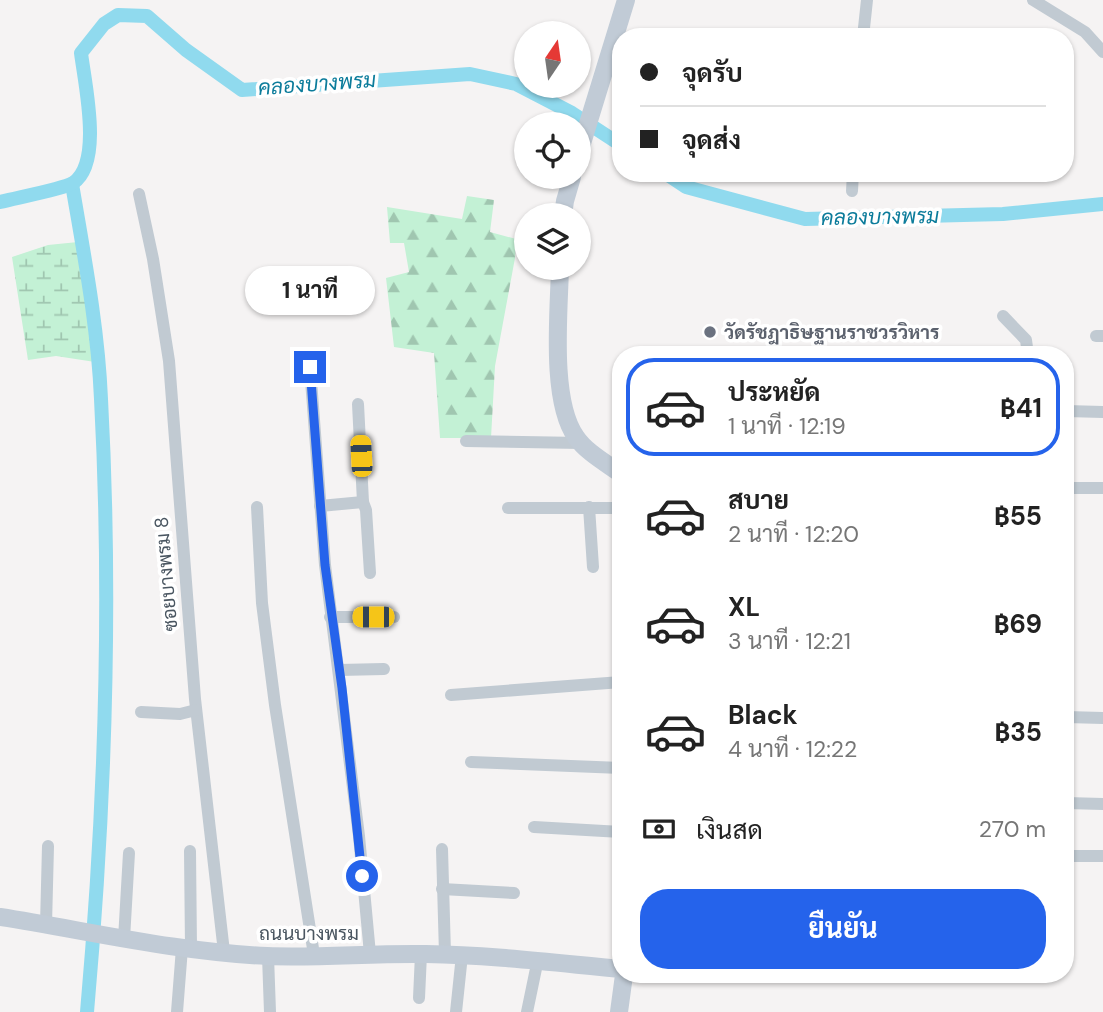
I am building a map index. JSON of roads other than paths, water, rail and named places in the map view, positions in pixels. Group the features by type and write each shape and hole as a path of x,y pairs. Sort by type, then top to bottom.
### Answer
{"street":[{"path":"617,28 625,0"},
{"path":"864,28 867,0"},
{"path":"1033,0 1085,32 1103,52"},
{"path":"591,116 612,45"},
{"path":"852,182 852,191"},
{"name":"ซอยบางพรม 8","path":"139,194 153,259 169,361 196,710 224,952"},
{"path":"560,280 559,371 562,401 576,439 612,467"},
{"path":"1003,316 1026,340 1027,346"},
{"path":"310,367 330,617 359,836 370,954"},
{"path":"358,404 370,573"},
{"path":"1074,411 1103,412"},
{"path":"466,441 581,443"},
{"path":"1074,488 1103,488"},
{"path":"320,506 363,502"},
{"path":"257,507 262,603 314,955"},
{"path":"589,507 593,568"},
{"path":"508,508 612,508"},
{"path":"330,617 394,617"},
{"path":"339,670 384,669"},
{"path":"451,695 612,683"},
{"path":"142,712 175,714 196,710"},
{"path":"1074,717 1103,718"},
{"path":"471,762 612,768"},
{"path":"1074,803 1103,804"},
{"path":"534,827 612,831"},
{"path":"46,925 48,846"},
{"path":"442,849 443,889 454,955 456,1012"},
{"path":"177,1012 186,948 190,851"},
{"path":"124,939 129,853"},
{"path":"1074,856 1103,856"},
{"path":"443,889 514,893"},
{"name":"ถนนบางพรม","path":"0,917 124,939 268,956 454,955 538,959 612,968"},
{"path":"419,998 421,954"},
{"path":"268,956 271,1012"},
{"path":"527,1012 538,959"},
{"path":"619,1012 623,983"}],"waterway":[{"name":"คลองบางพรม","path":"0,202 68,185 82,173 90,142 90,123 81,53 104,24 118,15 147,16 186,50 242,90 470,74 516,84 572,113 612,139"},
{"name":"คลองบางพรม","path":"678,182 686,187 805,219 1003,214 1103,204"},
{"path":"72,184 97,345 106,552 102,783 87,1012"}],"place":[{"name":"วัดรัชฎาธิษฐานราชวรวิหาร","path":"710,332"}]}
